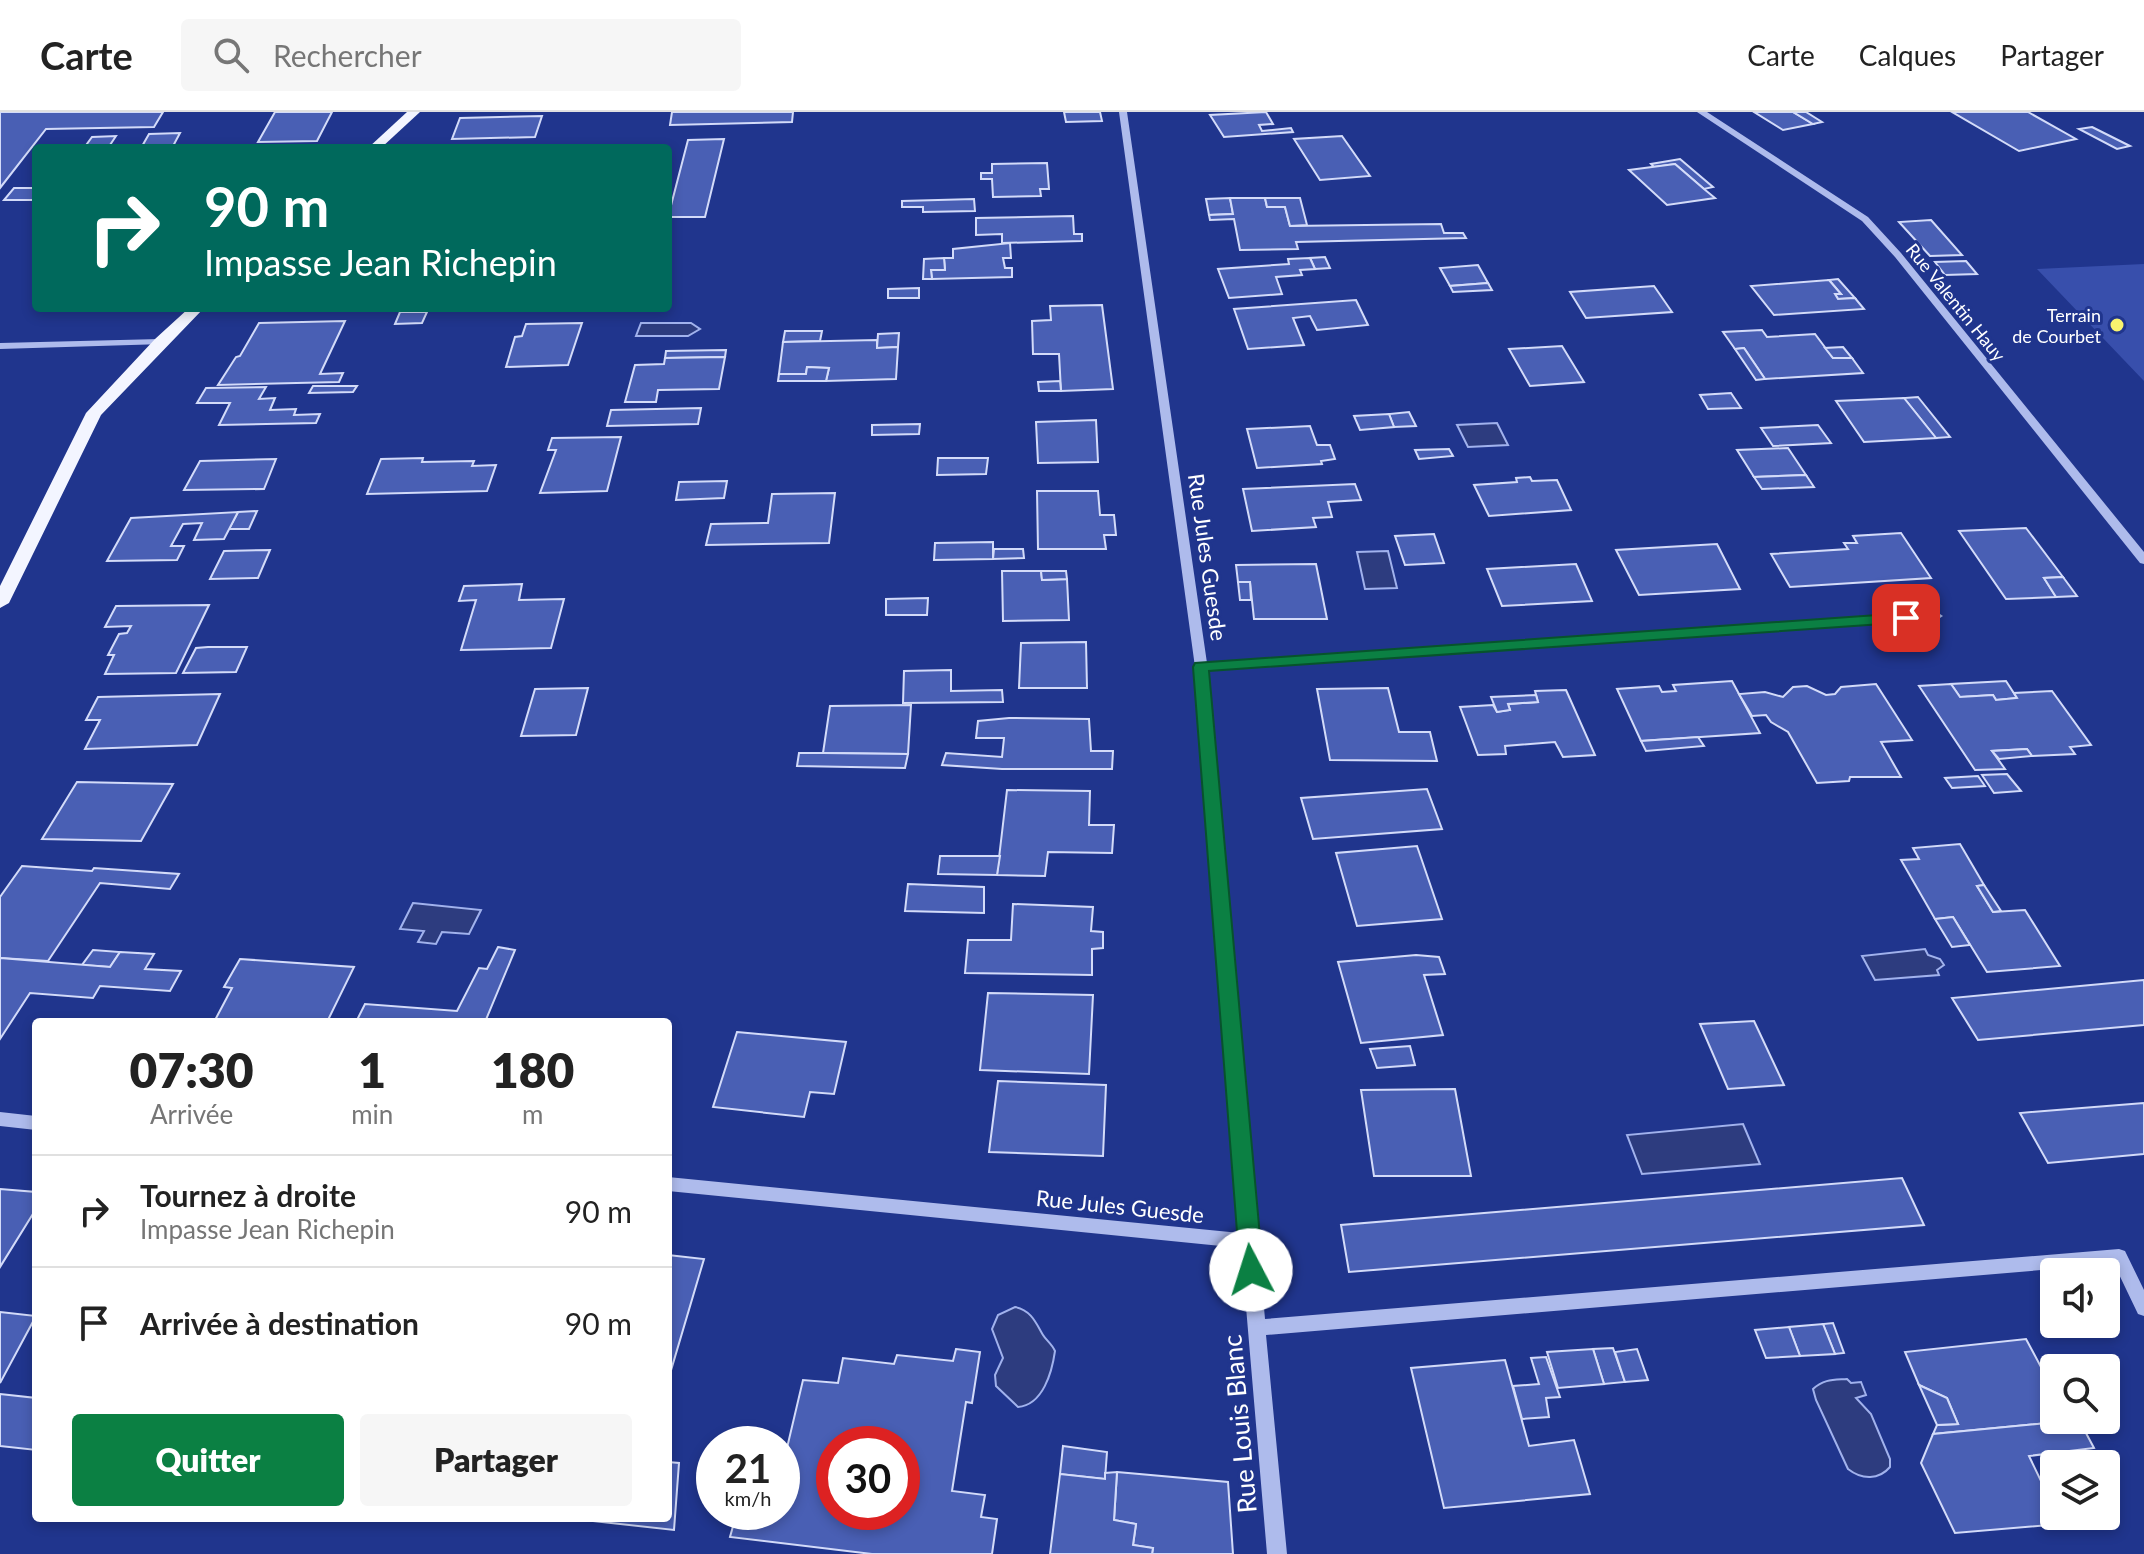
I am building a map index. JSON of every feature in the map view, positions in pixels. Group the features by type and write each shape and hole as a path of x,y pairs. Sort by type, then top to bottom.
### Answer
{"main road":[{"path":"378,144 414,112"},
{"path":"0,603 94,413 193,312"}],"street":[{"name":"Rue Jules Guesde","path":"672,1184 1249,1241 1201,667 1123,112"},
{"name":"Rue Valentin Hauy","path":"1701,112 1865,219 1908,267 2144,560"},
{"path":"0,346 160,342"},
{"path":"1201,667 1937,616"},
{"path":"0,1119 32,1123"},
{"name":"Rue Louis Blanc","path":"1249,1241 1277,1554"},
{"path":"1257,1328 2119,1256 2144,1308"}],"shaded area":[{"name":"Terrain de Courbet","path":"2144,264 2144,381 2037,269"},
{"path":"641,323 691,323 700,329 688,336 636,336"},
{"path":"1497,423 1508,445 1468,447 1457,425"},
{"path":"1388,551 1397,588 1365,589 1357,552"},
{"path":"413,903 481,910 469,934 442,932 436,944 418,942 424,931 400,929"},
{"path":"1925,949 1928,955 1940,959 1944,965 1937,970 1939,975 1875,980 1862,956"},
{"path":"1743,1124 1760,1164 1642,1174 1627,1135"},
{"path":"1015,1307 1032,1318 1055,1351 1049,1377 1040,1394 1027,1405 1018,1407 996,1386 995,1375 1003,1358 992,1329 998,1315"},
{"path":"1847,1379 1851,1383 1861,1382 1866,1395 1856,1398 1871,1414 1890,1459 1890,1467 1876,1476 1859,1475 1848,1469 1816,1400 1813,1389 1821,1383"}],"building":[{"path":"0,112 163,112 154,127 46,129 0,188"},
{"path":"275,112 332,112 317,141 258,142"},
{"path":"672,112 793,112 792,122 670,125"},
{"path":"1064,112 1100,112 1102,121 1066,122"},
{"path":"1266,112 1273,124 1259,125 1262,131 1291,128 1293,132 1224,137 1210,115"},
{"path":"1754,112 1793,112 1813,124 1783,130"},
{"path":"1793,112 1806,112 1822,122 1813,124"},
{"path":"1952,112 2028,112 2076,139 2019,151"},
{"path":"542,116 535,137 452,139 460,118"},
{"path":"2092,127 2130,146 2117,149 2079,129"},
{"path":"180,133 174,144 143,144 149,134"},
{"path":"116,136 111,144 87,144 92,137"},
{"path":"1342,136 1370,176 1320,180 1294,139"},
{"path":"724,139 705,217 672,217 672,202 688,140"},
{"path":"1680,159 1713,187 1704,189 1675,164 1654,167 1651,164"},
{"path":"1047,163 1049,189 1040,189 1041,196 993,197 992,179 981,179 981,173 992,173 992,164"},
{"path":"1675,164 1715,198 1667,205 1629,170"},
{"path":"14,188 32,188 32,200 4,200"},
{"path":"1230,198 1233,214 1209,215 1206,199"},
{"path":"1230,198 1265,198 1267,207 1285,207 1290,226 1441,224 1444,233 1463,233 1466,238 1296,242 1298,249 1240,250 1234,219 1210,220 1209,215 1233,214"},
{"path":"1265,198 1300,198 1307,225 1290,226 1285,207 1267,207"},
{"path":"974,199 975,211 923,212 923,207 902,207 902,201"},
{"path":"1073,216 1074,234 1082,234 1082,241 1002,243 1002,234 976,235 976,218"},
{"path":"1931,220 1962,255 1930,256 1899,222"},
{"path":"1010,243 1011,258 1003,258 1005,268 1012,268 1012,277 932,279 931,270 945,270 944,258 953,258 953,249"},
{"path":"1325,257 1330,268 1315,269 1310,258"},
{"path":"944,258 945,270 931,270 932,279 923,279 924,259"},
{"path":"1310,258 1315,269 1300,270 1302,275 1276,277 1282,294 1229,298 1218,269 1289,264 1288,259"},
{"path":"1966,261 1977,274 1945,275 1935,262"},
{"path":"1478,265 1488,283 1450,286 1440,268"},
{"path":"1838,279 1855,298 1838,299 1835,294 1841,294 1829,280"},
{"path":"1829,280 1841,294 1835,294 1838,299 1855,298 1864,309 1774,315 1751,286"},
{"path":"1488,283 1492,290 1453,292 1450,286"},
{"path":"1654,286 1672,312 1586,318 1570,292"},
{"path":"919,288 919,298 888,298 888,289"},
{"path":"1356,300 1368,325 1317,330 1310,316 1293,318 1304,345 1248,349 1234,309"},
{"path":"1102,305 1113,389 1061,391 1059,354 1033,354 1032,321 1051,320 1050,306"},
{"path":"400,312 427,312 422,323 395,324"},
{"path":"345,321 320,374 343,373 339,382 218,385 259,323"},
{"path":"582,323 568,365 506,367 515,337 522,336 526,324"},
{"path":"1762,330 1767,337 1815,334 1833,358 1852,358 1863,373 1765,379 1744,348 1735,349 1723,332"},
{"path":"785,331 822,331 820,341 783,342"},
{"path":"899,333 898,347 877,348 878,334"},
{"path":"877,340 877,348 898,347 896,379 826,381 829,368 807,367 806,374 779,374 783,342"},
{"path":"1562,346 1584,382 1530,386 1509,349"},
{"path":"1843,347 1852,358 1833,358 1825,348"},
{"path":"1744,348 1765,379 1756,380 1735,349"},
{"path":"726,350 725,357 665,358 666,351"},
{"path":"725,357 719,389 658,390 656,402 625,402 635,365 664,364 665,358"},
{"path":"807,367 829,368 826,381 778,381 779,374 806,374"},
{"path":"1060,381 1061,391 1039,391 1038,382"},
{"path":"313,386 357,386 353,392 309,393"},
{"path":"266,387 259,399 275,398 270,410 296,409 294,415 320,414 316,423 219,425 230,403 197,403 206,388"},
{"path":"1731,393 1741,408 1708,409 1700,395"},
{"path":"1918,397 1950,437 1936,438 1904,398"},
{"path":"1904,398 1936,438 1864,442 1836,401"},
{"path":"701,408 698,424 607,426 611,410"},
{"path":"1409,412 1416,426 1394,427 1389,414"},
{"path":"1389,414 1394,427 1360,430 1354,416"},
{"path":"1096,420 1098,462 1038,463 1036,422"},
{"path":"920,424 919,434 872,435 872,425"},
{"path":"1818,425 1831,443 1773,446 1761,428"},
{"path":"1310,426 1317,445 1330,445 1335,459 1321,461 1322,464 1257,468 1247,429"},
{"path":"621,437 607,491 540,493 556,450 548,450 552,438"},
{"path":"1788,448 1806,475 1754,477 1737,450"},
{"path":"1449,449 1453,456 1419,459 1415,450"},
{"path":"423,458 422,462 474,461 472,466 496,465 487,491 367,494 381,459"},
{"path":"938,458 988,458 986,474 937,475"},
{"path":"276,459 264,489 184,490 200,461"},
{"path":"1806,475 1814,487 1762,489 1754,477"},
{"path":"1530,477 1532,481 1557,480 1571,510 1489,516 1474,485 1517,482 1516,478"},
{"path":"727,481 724,498 676,500 679,482"},
{"path":"1355,484 1361,500 1328,502 1332,517 1313,518 1316,527 1252,531 1243,489"},
{"path":"1037,491 1098,491 1100,515 1114,515 1116,535 1104,535 1106,549 1038,549"},
{"path":"835,493 829,543 706,545 711,524 768,523 772,494"},
{"path":"257,511 249,529 229,529 238,512"},
{"path":"238,512 224,539 194,540 202,523 183,524 171,546 184,546 177,560 107,561 131,518"},
{"path":"2026,528 2063,577 2044,578 2056,597 2006,599 1959,531"},
{"path":"1901,533 1931,578 1790,587 1771,554 1848,549 1844,543 1857,543 1853,536"},
{"path":"1434,534 1444,563 1405,565 1395,536"},
{"path":"993,542 993,559 934,560 935,543"},
{"path":"1717,544 1740,589 1639,595 1616,550"},
{"path":"994,549 1023,549 1024,558 993,559"},
{"path":"270,550 258,578 210,579 224,551"},
{"path":"1316,564 1327,619 1254,619 1250,582 1238,582 1236,565"},
{"path":"1576,564 1592,601 1502,606 1487,569"},
{"path":"1002,571 1041,571 1042,580 1067,579 1069,620 1003,621"},
{"path":"1041,571 1066,571 1067,579 1042,580"},
{"path":"2063,577 2077,596 2056,597 2044,578"},
{"path":"1238,582 1250,582 1251,600 1240,600"},
{"path":"522,584 519,600 564,599 551,648 461,650 476,600 459,601 464,586"},
{"path":"928,598 927,615 886,615 886,599"},
{"path":"209,605 176,673 105,674 114,655 108,655 119,634 127,633 131,626 105,627 116,606"},
{"path":"1086,642 1087,688 1019,688 1021,643"},
{"path":"247,647 236,672 183,673 196,648"},
{"path":"951,670 951,691 1002,690 1003,702 903,703 904,671"},
{"path":"1732,681 1760,733 1641,741 1617,689 1659,686 1662,692 1676,691 1673,685"},
{"path":"2006,681 2017,698 1996,700 1993,695 1960,697 1951,684"},
{"path":"1876,684 1912,740 1881,742 1901,777 1850,777 1849,781 1817,783 1788,732 1771,722 1766,715 1752,716 1739,694 1765,692 1783,697 1793,687 1807,686 1826,695 1835,694 1841,687"},
{"path":"1951,684 1960,697 1993,695 1996,700 2017,698 2014,693 2052,691 2091,745 2070,747 2075,754 2032,756 2027,749 1992,751 2005,769 1975,770 1919,686"},
{"path":"588,688 576,735 521,736 535,689"},
{"path":"1388,688 1399,732 1430,732 1437,761 1330,760 1317,689"},
{"path":"1566,690 1595,755 1563,757 1555,742 1505,746 1506,754 1478,755 1460,707 1493,705 1497,712 1510,710 1508,704 1538,702 1535,691"},
{"path":"220,694 197,745 85,749 100,720 86,720 98,697"},
{"path":"1536,695 1538,702 1508,704 1510,710 1497,712 1491,697"},
{"path":"911,705 908,754 823,753 830,706"},
{"path":"1009,718 1089,719 1091,751 1113,751 1112,769 1002,769 942,765 946,753 1002,757 1004,738 976,738 978,721"},
{"path":"1698,737 1704,746 1646,751 1641,741"},
{"path":"2027,749 2032,756 1999,759 1992,751"},
{"path":"799,753 908,754 905,768 797,766"},
{"path":"2007,774 2021,791 1994,793 1982,775"},
{"path":"1978,776 1985,786 1952,788 1945,778"},
{"path":"77,782 173,784 141,841 42,839"},
{"path":"1427,789 1442,829 1313,839 1301,798"},
{"path":"1007,790 1090,791 1089,825 1114,825 1112,853 1048,852 1045,876 997,875"},
{"path":"1960,844 1984,885 1977,886 1993,912 2025,910 2060,966 1987,972 1953,917 1935,919 1901,860 1919,859 1913,848"},
{"path":"1417,846 1442,919 1357,926 1336,853"},
{"path":"940,856 1000,856 997,875 938,874"},
{"path":"22,866 179,874 170,889 100,883 48,961 0,958 0,897"},
{"path":"908,884 984,887 984,913 905,911"},
{"path":"1984,885 2001,911 1993,912 1977,886"},
{"path":"1013,904 1093,907 1091,931 1103,932 1103,948 1092,949 1092,975 965,973 968,940 1011,940"},
{"path":"1953,917 1970,945 1952,947 1935,919"},
{"path":"498,947 515,950 487,1018 358,1018 365,1004 457,1011 479,968 487,969"},
{"path":"93,950 120,952 110,967 82,965"},
{"path":"120,952 154,954 145,969 181,971 170,991 100,986 93,998 30,993 0,1039 0,958 110,967"},
{"path":"1416,955 1439,957 1445,974 1424,975 1443,1035 1361,1043 1338,962"},
{"path":"240,959 354,967 329,1018 216,1018 232,988 224,987"},
{"path":"2144,980 2144,1025 1978,1040 1952,998"},
{"path":"988,993 1093,995 1089,1074 980,1070"},
{"path":"1754,1021 1784,1085 1728,1089 1700,1024"},
{"path":"737,1032 846,1042 834,1094 810,1092 804,1117 713,1107"},
{"path":"1410,1046 1415,1065 1377,1068 1370,1049"},
{"path":"998,1081 1106,1085 1103,1156 989,1152"},
{"path":"1455,1089 1471,1176 1374,1176 1361,1090"},
{"path":"2144,1103 2144,1154 2048,1163 2020,1113"},
{"path":"1902,1178 1924,1225 1349,1272 1341,1225"},
{"path":"0,1189 32,1192 32,1215 0,1267"},
{"path":"672,1255 704,1259 672,1367"},
{"path":"0,1312 32,1316 32,1323 0,1383"},
{"path":"1833,1323 1844,1353 1835,1354 1823,1324"},
{"path":"1823,1324 1835,1354 1800,1356 1789,1327"},
{"path":"1789,1327 1800,1356 1766,1358 1755,1330"},
{"path":"2026,1339 2040,1365 2040,1424 1933,1434 1937,1425 1958,1424 1947,1398 1919,1385 1905,1352"},
{"path":"1613,1348 1625,1382 1604,1384 1593,1349"},
{"path":"956,1349 980,1352 972,1403 966,1402 952,1491 985,1495 981,1517 997,1519 992,1554 872,1554 730,1537 732,1530 800,1530 800,1426 792,1426 803,1380 838,1383 843,1358 894,1364 897,1355 953,1361"},
{"path":"1593,1349 1604,1384 1558,1388 1547,1352"},
{"path":"1637,1349 1648,1380 1625,1382 1615,1352"},
{"path":"1546,1357 1560,1397 1546,1398 1549,1417 1522,1419 1513,1386 1539,1384 1531,1358"},
{"path":"1505,1360 1529,1446 1574,1440 1590,1494 1444,1508 1411,1368"},
{"path":"1919,1385 1947,1398 1958,1424 1937,1425"},
{"path":"0,1394 32,1398 32,1450 0,1446"},
{"path":"2040,1424 2040,1434 2086,1434 2094,1448 2040,1450 2040,1455 2029,1456 2040,1479 2040,1526 1955,1533 1921,1463 1933,1434"},
{"path":"1063,1446 1107,1452 1105,1479 1060,1474"},
{"path":"672,1462 679,1463 674,1530 602,1522 672,1522"},
{"path":"1117,1472 1228,1482 1233,1554 1152,1554 1153,1548 1133,1545 1136,1524 1114,1520"},
{"path":"1117,1472 1114,1520 1136,1524 1133,1545 1153,1548 1152,1554 1050,1554 1060,1474 1105,1479 1105,1473"}],"place":[{"name":"Terrain de Courbet","path":"2117,325"}],"route":[{"path":"1251,1270 1201,667 1906,618"}]}
